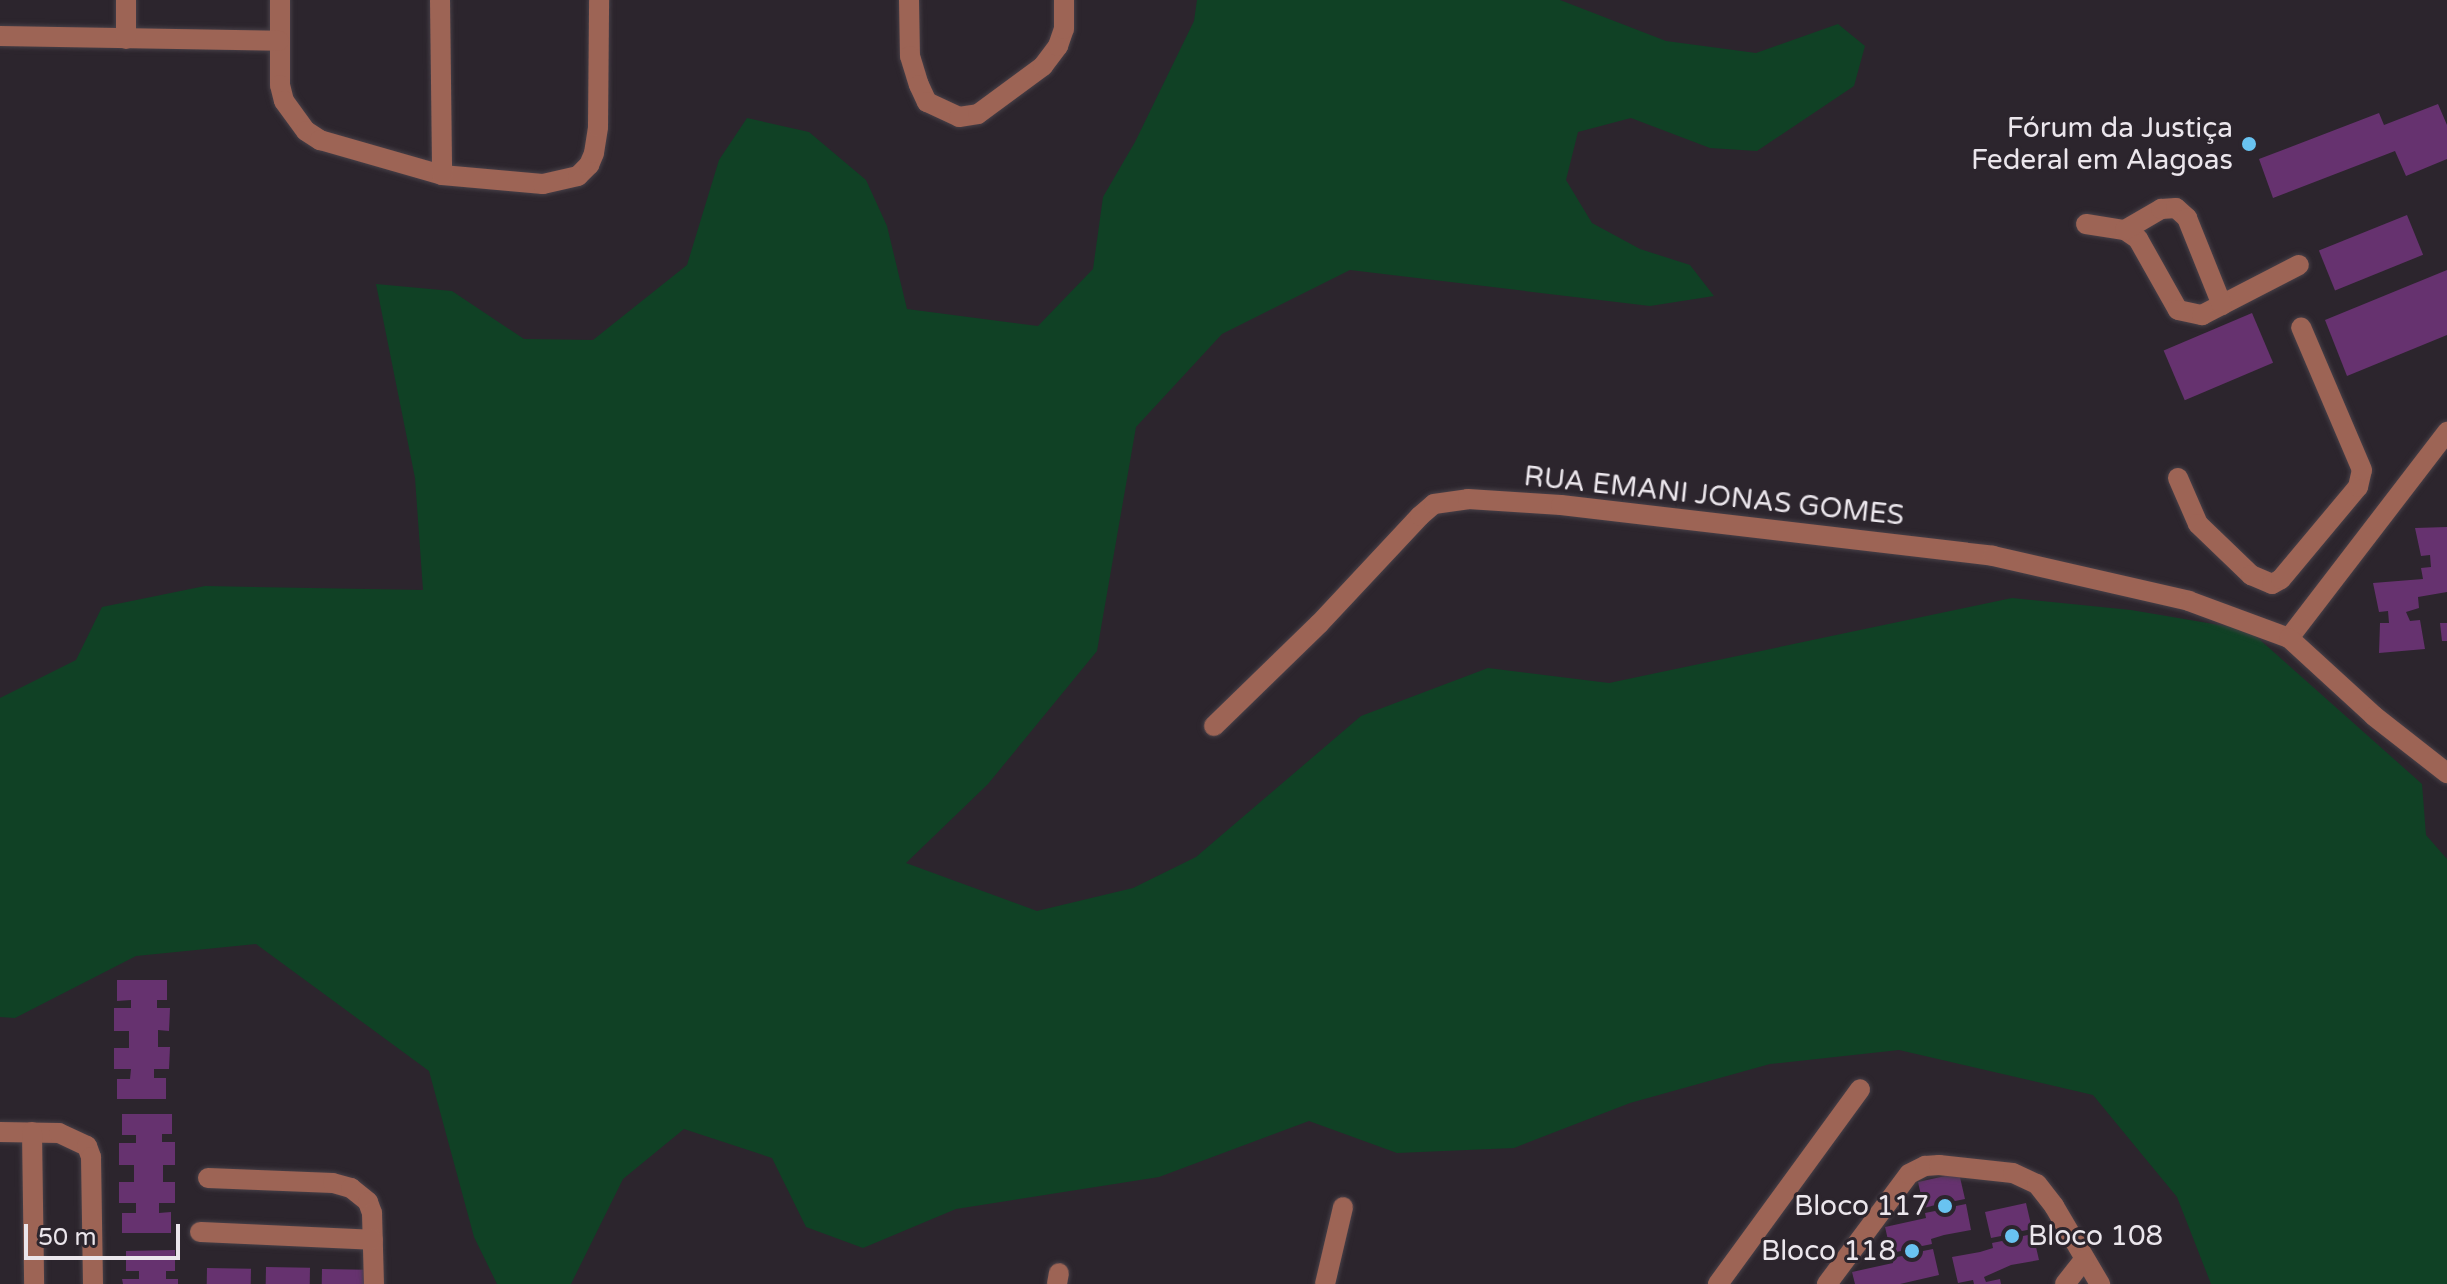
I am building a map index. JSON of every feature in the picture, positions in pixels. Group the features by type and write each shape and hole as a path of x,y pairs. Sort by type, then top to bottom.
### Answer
{"street":[{"path":"126,0 126,39"},
{"path":"280,0 279,41 284,101 295,120 320,140 442,175 543,184 568,181 589,165 598,127 599,0"},
{"path":"440,0 442,175"},
{"path":"909,0 910,56 919,85 927,102 959,117 978,114 1031,76 1058,46 1064,29 1064,0"},
{"path":"0,36 279,41"},
{"path":"2125,230 2161,209 2176,208 2187,218 2222,305"},
{"path":"2086,224 2125,230 2138,239 2178,310 2202,315 2299,265"},
{"path":"2178,478 2198,524 2251,575 2272,584 2281,579 2358,487 2362,470 2301,327"},
{"path":"2447,432 2289,638 2374,716 2447,773"},
{"name":"RUA EMANI JONAS GOMES","path":"1214,726 1319,624 1420,516 1434,504 1449,500 1561,505 1993,556 2189,601 2289,638"},
{"path":"1718,1284 1860,1089"},
{"path":"0,1132 70,1135 87,1146 91,1157 93,1284"},
{"path":"32,1132 34,1284"},
{"path":"1827,1284 1909,1174 1925,1166 1939,1165 1994,1169 2029,1179 2054,1206 2100,1284"},
{"path":"208,1178 333,1183 351,1188 368,1202 374,1284"},
{"path":"1325,1284 1343,1207"},
{"path":"200,1232 373,1240"},
{"path":"2065,1284 2084,1260"}],"green space":[{"path":"1197,0 1560,0 1666,41 1756,53 1838,24 1865,46 1854,86 1757,151 1710,148 1631,118 1578,132 1566,180 1592,223 1640,249 1690,265 1714,296 1650,306 1350,270 1222,334 1136,427 1097,651 988,784 906,863 1037,911 1133,888 1196,857 1361,716 1488,668 1609,683 2012,598 2131,610 2249,630 2422,784 2426,835 2447,859 2447,1284 2211,1284 2177,1197 2093,1095 1899,1050 1770,1064 1630,1103 1514,1148 1397,1153 1309,1121 1159,1177 956,1209 863,1248 806,1227 772,1158 684,1129 623,1179 571,1284 497,1284 474,1237 429,1071 256,944 136,956 15,1018 0,1017 0,698 76,660 102,607 205,586 423,590 415,478 376,284 452,291 524,339 593,340 687,265 719,160 747,118 809,132 866,180 887,226 907,309 1038,326 1093,269 1103,197 1135,142 1194,21"}],"building":[{"path":"2438,104 2447,125 2447,159 2406,176 2395,151 2273,198 2259,159 2379,113 2384,125"},
{"path":"2407,215 2423,255 2335,290 2319,251"},
{"path":"2447,270 2447,335 2347,376 2325,320"},
{"path":"2252,313 2273,363 2185,400 2164,351"},
{"path":"2447,527 2447,592 2418,597 2419,608 2406,612 2410,621 2420,620 2425,649 2379,653 2380,623 2389,623 2388,611 2379,612 2373,583 2423,579 2421,568 2431,567 2430,555 2421,556 2415,528"},
{"path":"2440,623 2447,623 2447,641 2442,641"},
{"path":"117,980 167,980 167,1000 157,1000 157,1008 170,1008 169,1031 158,1030 158,1047 170,1047 169,1069 154,1069 154,1078 166,1078 166,1099 117,1099 117,1079 130,1079 131,1069 114,1069 114,1048 129,1048 129,1031 114,1031 114,1008 131,1008 131,1000 117,1001"},
{"path":"122,1114 172,1114 172,1134 162,1134 162,1142 175,1142 175,1165 163,1165 163,1182 175,1182 175,1203 159,1203 159,1213 171,1212 171,1233 122,1233 122,1213 136,1213 136,1203 119,1203 119,1182 134,1182 134,1165 119,1165 119,1143 136,1143 136,1135 122,1135"},
{"path":"1959,1173 1965,1199 1950,1202 1951,1207 1966,1204 1971,1230 1931,1239 1932,1244 1917,1247 1918,1252 1933,1249 1939,1275 1900,1284 1855,1284 1852,1272 1893,1263 1892,1258 1907,1255 1906,1250 1891,1253 1885,1227 1926,1218 1925,1213 1940,1210 1939,1204 1924,1208 1918,1182"},
{"name":"Bloco 108","path":"2026,1203 2032,1229 2017,1232 2018,1237 2033,1234 2039,1260 2011,1265 1984,1277 1986,1282 2000,1279 2001,1284 1974,1284 1973,1280 1958,1283 1952,1257 1993,1248 1992,1243 2007,1240 2006,1235 1991,1238 1985,1212"},
{"path":"175,1250 175,1271 166,1271 166,1279 178,1279 178,1284 123,1284 122,1279 139,1279 139,1271 126,1271 126,1251"},
{"path":"266,1267 310,1268 310,1284 266,1284"},
{"path":"207,1268 251,1269 251,1284 207,1284"},
{"path":"322,1269 366,1270 366,1284 322,1284"}],"place":[{"name":"Fórum da Justiça Federal em Alagoas","path":"2249,144"},
{"name":"Bloco 117","path":"1945,1206"},
{"name":"Bloco 108","path":"2012,1236"},
{"name":"Bloco 118","path":"1912,1251"}]}
